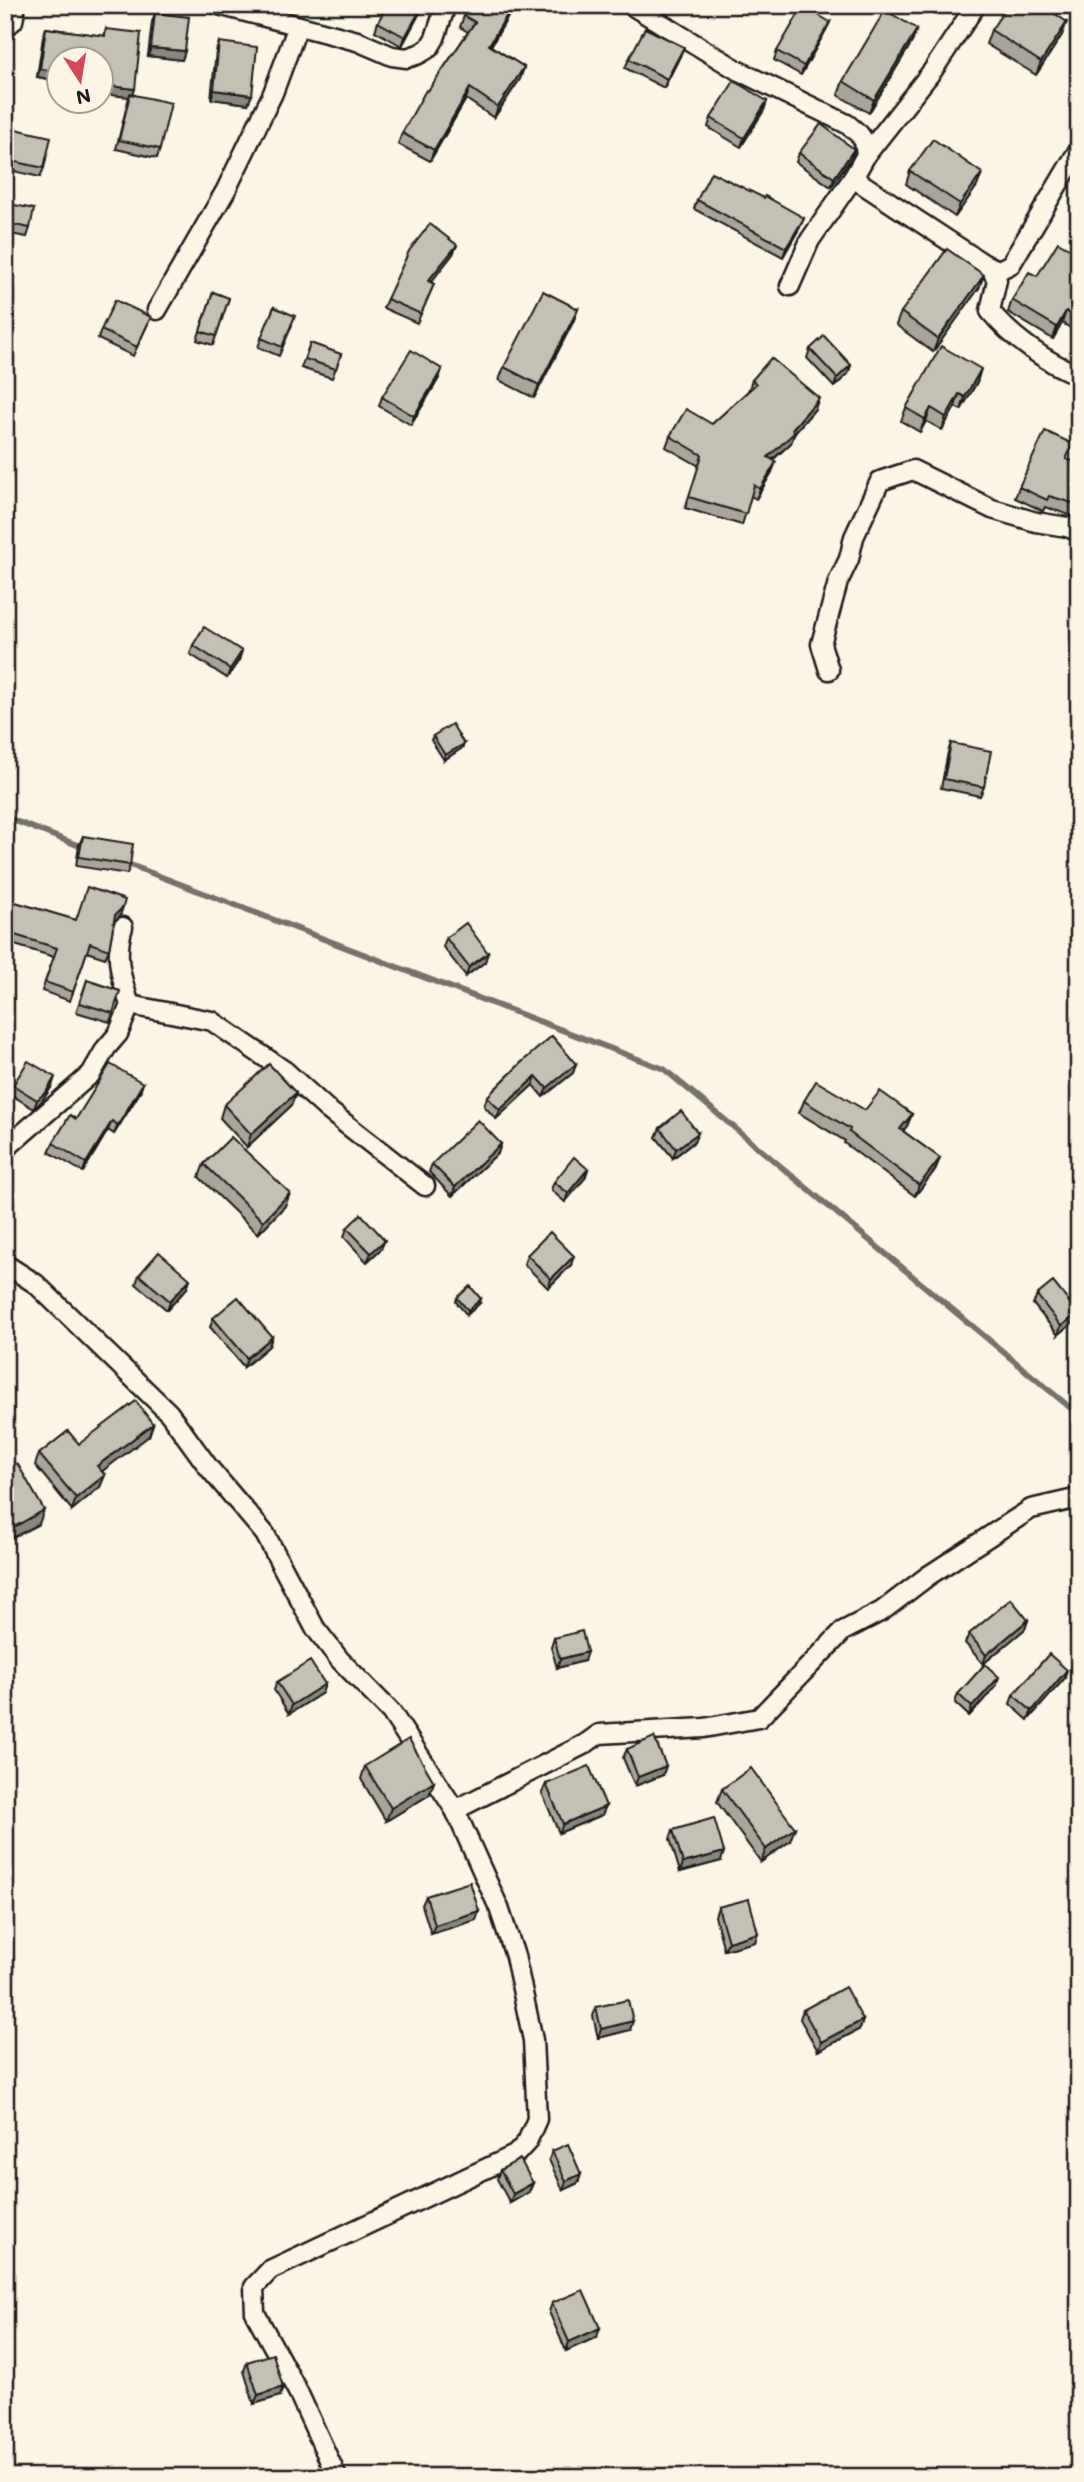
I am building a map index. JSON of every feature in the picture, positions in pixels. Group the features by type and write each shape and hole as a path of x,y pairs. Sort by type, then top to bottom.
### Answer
{"street":[{"path":"5,27 13,21 16,5"},
{"path":"219,5 357,41 392,56 407,58 429,48 446,5"},
{"path":"631,5 739,71 847,124 864,141 866,155"},
{"path":"790,286 810,240 866,155 933,70 976,5"},
{"path":"157,310 226,190 273,93 298,26"},
{"path":"852,178 990,267 999,270 1011,264 1079,149"},
{"path":"990,267 997,280 990,311 1005,329 1064,369 1079,375"},
{"path":"829,670 821,644 854,537 880,481 913,470 992,509 1036,522 1067,527 1079,533"},
{"path":"5,1149 91,1074 106,1048 118,1034 131,1005 122,981 118,944 123,927"},
{"path":"131,1005 212,1021 285,1071 328,1110 425,1185"},
{"path":"5,1264 36,1284 169,1413 209,1468 265,1534 315,1628 340,1660 391,1712 455,1810 499,1908 514,1956 534,2040 537,2119 527,2142 515,2155 270,2270 254,2287 256,2313 298,2392 337,2477"},
{"path":"455,1810 585,1744 599,1734 704,1728 759,1718 843,1631 882,1611 928,1576 1031,1509 1079,1498"}],"building":[{"path":"387,5 423,5 405,37 378,22"},
{"path":"471,5 513,5 489,45 524,67 498,107 470,88 434,150 402,133 426,90 428,91 475,22 464,16"},
{"path":"1008,5 1042,5 1067,22 1041,62 991,30"},
{"path":"803,6 830,22 804,66 777,51"},
{"path":"885,10 917,29 874,100 843,81"},
{"path":"155,13 189,17 185,51 151,48"},
{"path":"46,28 105,36 106,29 141,33 135,89 116,87 116,46 46,46 46,70 40,69"},
{"path":"645,28 684,47 667,79 629,59"},
{"path":"219,42 257,47 252,95 214,90"},
{"path":"734,81 767,101 744,138 711,118"},
{"path":"130,94 171,103 160,149 119,140"},
{"path":"821,124 854,149 834,178 799,153"},
{"path":"15,129 51,137 44,168 7,160"},
{"path":"933,139 982,173 960,204 910,171"},
{"path":"711,172 764,198 765,196 804,218 786,248 697,200"},
{"path":"5,203 34,209 30,228 5,223"},
{"path":"430,224 457,245 428,281 434,284 421,314 387,299 409,251"},
{"path":"1058,242 1076,252 1079,248 1079,318 1066,311 1057,327 1012,300 1029,272 1037,276"},
{"path":"947,249 984,275 938,339 901,312"},
{"path":"543,291 578,309 539,385 504,367"},
{"path":"213,292 229,298 216,336 200,331"},
{"path":"115,300 151,317 137,347 101,330"},
{"path":"274,307 295,316 282,347 261,338"},
{"path":"824,336 851,365 837,378 810,349"},
{"path":"310,343 341,354 336,369 305,359"},
{"path":"941,346 981,369 965,397 959,394 946,417 931,408 925,419 906,408"},
{"path":"411,350 442,369 414,416 382,397"},
{"path":"771,358 819,398 792,429 795,432 768,457 776,462 760,489 754,485 746,514 689,497 702,455 670,436 686,409 712,424 756,384 752,380"},
{"path":"1045,431 1073,444 1066,459 1079,463 1079,505 1049,496 1047,500 1019,487"},
{"path":"204,627 242,651 230,669 193,645"},
{"path":"452,724 464,744 445,755 433,736"},
{"path":"951,743 991,751 984,787 944,779"},
{"path":"83,836 133,844 130,865 79,857"},
{"path":"87,887 125,900 123,907 115,915 109,950 90,943 73,992 45,982 57,948 5,932 5,899 76,920"},
{"path":"466,923 488,953 469,967 446,938"},
{"path":"87,980 120,991 113,1013 80,1003"},
{"path":"552,1036 576,1064 547,1088 536,1076 500,1110 487,1097"},
{"path":"28,1061 55,1077 46,1092 37,1100 13,1085"},
{"path":"110,1064 143,1083 118,1125 112,1121 86,1163 53,1143 70,1115 76,1119"},
{"path":"269,1064 296,1093 251,1134 224,1105"},
{"path":"816,1081 865,1110 880,1091 912,1114 900,1129 940,1158 919,1185 849,1132 850,1129 804,1101"},
{"path":"681,1111 698,1133 676,1149 660,1128"},
{"path":"478,1120 501,1144 455,1187 432,1164"},
{"path":"231,1137 290,1193 263,1221 204,1164"},
{"path":"574,1157 588,1169 568,1193 554,1182"},
{"path":"361,1214 385,1240 371,1253 347,1228"},
{"path":"550,1232 574,1256 551,1279 527,1255"},
{"path":"159,1252 190,1279 170,1301 139,1275"},
{"path":"1053,1282 1078,1313 1061,1326 1037,1295"},
{"path":"470,1286 481,1299 468,1310 457,1298"},
{"path":"238,1297 272,1337 247,1358 213,1318"},
{"path":"136,1401 153,1424 97,1466 105,1475 76,1498 39,1454 68,1431 79,1444"},
{"path":"17,1463 44,1510 7,1531 5,1470"},
{"path":"1011,1599 1028,1620 986,1655 969,1634"},
{"path":"582,1631 587,1652 560,1659 554,1638"},
{"path":"1049,1654 1067,1670 1032,1711 1013,1695"},
{"path":"310,1661 325,1684 292,1705 277,1682"},
{"path":"985,1664 999,1677 972,1707 958,1694"},
{"path":"654,1737 666,1766 638,1777 627,1749"},
{"path":"409,1739 434,1782 391,1808 365,1766"},
{"path":"589,1766 606,1806 563,1824 546,1784"},
{"path":"751,1768 795,1828 766,1849 722,1789"},
{"path":"714,1818 724,1852 683,1863 673,1830"},
{"path":"470,1882 479,1911 435,1925 426,1896"},
{"path":"749,1899 758,1933 728,1942 718,1907"},
{"path":"845,1987 863,2020 821,2042 803,2010"},
{"path":"628,2000 633,2021 601,2029 596,2007"},
{"path":"568,2144 581,2174 566,2181 552,2151"},
{"path":"520,2159 533,2183 513,2194 500,2170"},
{"path":"583,2290 600,2328 569,2342 552,2303"},
{"path":"273,2354 283,2387 258,2395 247,2362"}],"waterway":[{"path":"5,817 85,848"},
{"path":"125,863 664,1069 1079,1415"}]}
